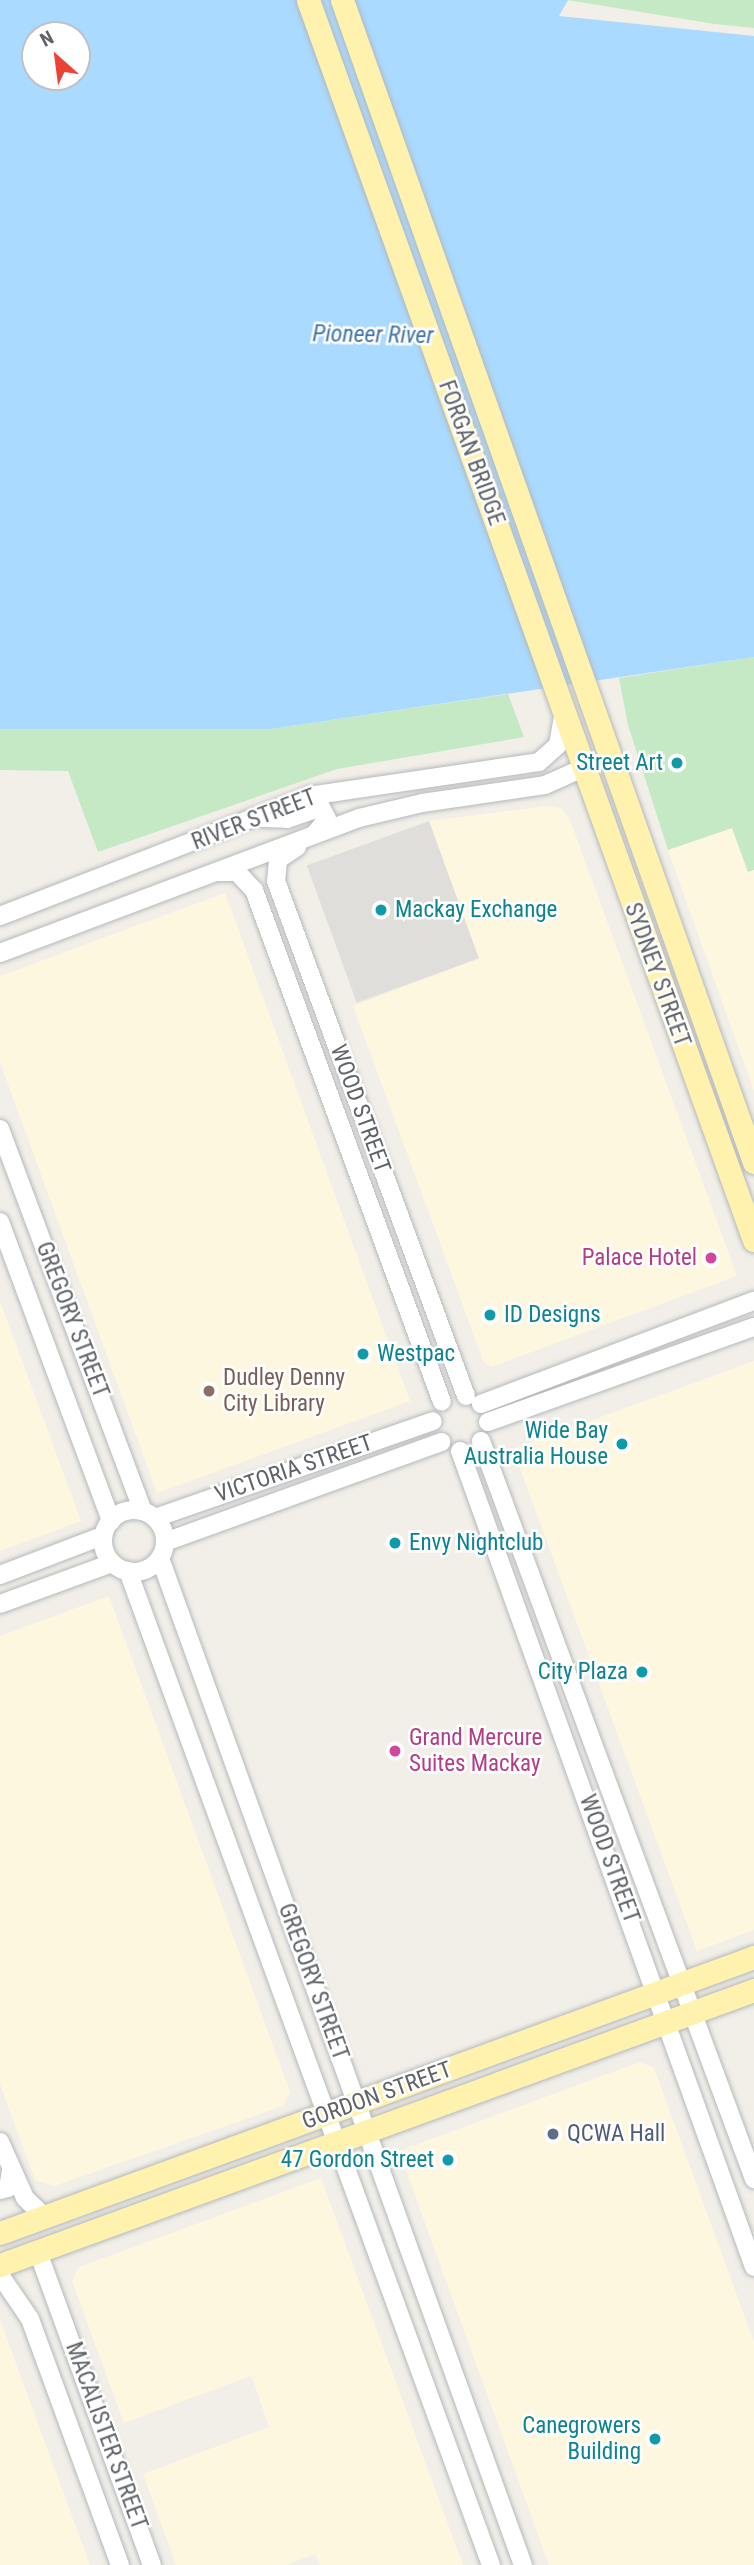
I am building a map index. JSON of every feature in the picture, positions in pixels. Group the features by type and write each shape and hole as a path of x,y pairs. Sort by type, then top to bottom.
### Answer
{"main road":[{"name":"FORGAN BRIDGE","path":"308,0 563,709"},
{"name":"FORGAN BRIDGE","path":"342,0 594,707"},
{"name":"SYDNEY STREET","path":"594,707 645,863 754,1162"},
{"path":"583,768 597,745 594,707"},
{"name":"SYDNEY STREET","path":"563,709 624,886 754,1240"},
{"path":"624,886 645,863"},
{"name":"GORDON STREET","path":"1,2233 754,1957"},
{"name":"GORDON STREET","path":"0,2266 754,1990"},
{"path":"1,2233 32,2239 94,2218 132,2217"},
{"path":"1,2233 38,2252"}],"street":[{"name":"RIVER STREET","path":"0,916 321,793 539,762 560,741 563,709"},
{"name":"RIVER STREET","path":"0,953 312,835 404,806 545,785 583,768"},
{"path":"256,817 287,818 322,808 327,819 312,835"},
{"name":"WOOD STREET","path":"312,835 279,858 275,875 424,1283 474,1400"},
{"name":"WOOD STREET","path":"207,873 232,871 252,886 442,1402"},
{"path":"308,1036 331,1028"},
{"name":"GREGORY STREET","path":"0,1129 149,1515"},
{"path":"348,1147 371,1139"},
{"name":"GREGORY STREET","path":"0,1222 106,1529"},
{"path":"379,1233 403,1224"},
{"path":"401,1292 424,1283"},
{"path":"488,1422 481,1441 460,1451 440,1442 433,1420 442,1402 474,1400 754,1301"},
{"path":"488,1422 754,1327"},
{"path":"474,1400 488,1422"},
{"name":"VICTORIA STREET","path":"149,1515 433,1420"},
{"name":"WOOD STREET","path":"481,1441 754,2179"},
{"name":"VICTORIA STREET","path":"162,1550 440,1442"},
{"name":"WOOD STREET","path":"460,1451 658,1992 754,2267"},
{"path":"0,1575 106,1529 125,1511 149,1515 162,1550 146,1569 128,1572 112,1563 0,1604"},
{"path":"106,1529 112,1563"},
{"name":"GREGORY STREET","path":"162,1550 523,2565"},
{"name":"GREGORY STREET","path":"128,1572 491,2565"},
{"path":"0,2142 27,2201 45,2217"},
{"path":"0,2190 8,2188 11,2171"},
{"name":"MACALISTER STREET","path":"38,2252 152,2565"},
{"name":"MACALISTER STREET","path":"0,2275 30,2319 120,2565"},
{"path":"30,2319 34,2297 43,2294 60,2308"},
{"path":"439,2424 468,2413"}],"shaded area":[{"path":"547,806 561,808 570,820 737,1276 491,1367 484,1363 353,1006 478,959 429,821"},
{"name":"Mackay Exchange","path":"429,821 479,958 357,1003 307,865"},
{"path":"732,828 748,872 754,870 754,1091 668,850"},
{"path":"225,893 410,1401 157,1493 0,1062 0,976"},
{"path":"0,1301 81,1521 0,1551"},
{"path":"754,1361 754,1930 697,1951 513,1449"},
{"path":"109,1596 290,2092 283,2106 54,2186 35,2180 0,2084 0,1636"},
{"path":"640,2062 654,2068 754,2342 754,2565 549,2565 399,2151"},
{"path":"321,2178 463,2565 320,2565 315,2554 286,2565 176,2565 143,2474 269,2427 255,2386 251,2376 124,2423 72,2281 79,2267"},
{"path":"0,2320 66,2500 90,2565 0,2565"}],"green space":[{"path":"567,0 754,0 754,28 715,24"},
{"path":"754,657 754,870 748,872 732,828 668,850 628,725 619,678"},
{"path":"508,694 524,737 337,769 98,852 68,771 0,770 0,729 271,729"}],"water":[{"name":"Pioneer River","path":"0,0 568,0 559,16 754,36 754,657 271,729 0,729"}],"place":[{"name":"Street Art","path":"677,763"},
{"name":"Mackay Exchange","path":"381,910"},
{"name":"Palace Hotel","path":"711,1258"},
{"name":"ID Designs","path":"490,1315"},
{"name":"Westpac","path":"363,1354"},
{"name":"Dudley Denny City Library","path":"209,1391"},
{"name":"Wide Bay Australia House","path":"622,1444"},
{"name":"Envy Nightclub","path":"395,1543"},
{"name":"City Plaza","path":"642,1672"},
{"name":"Grand Mercure Suites Mackay","path":"395,1751"},
{"name":"QCWA Hall","path":"553,2134"},
{"name":"47 Gordon Street","path":"448,2160"},
{"name":"Canegrowers Building","path":"655,2439"}]}
